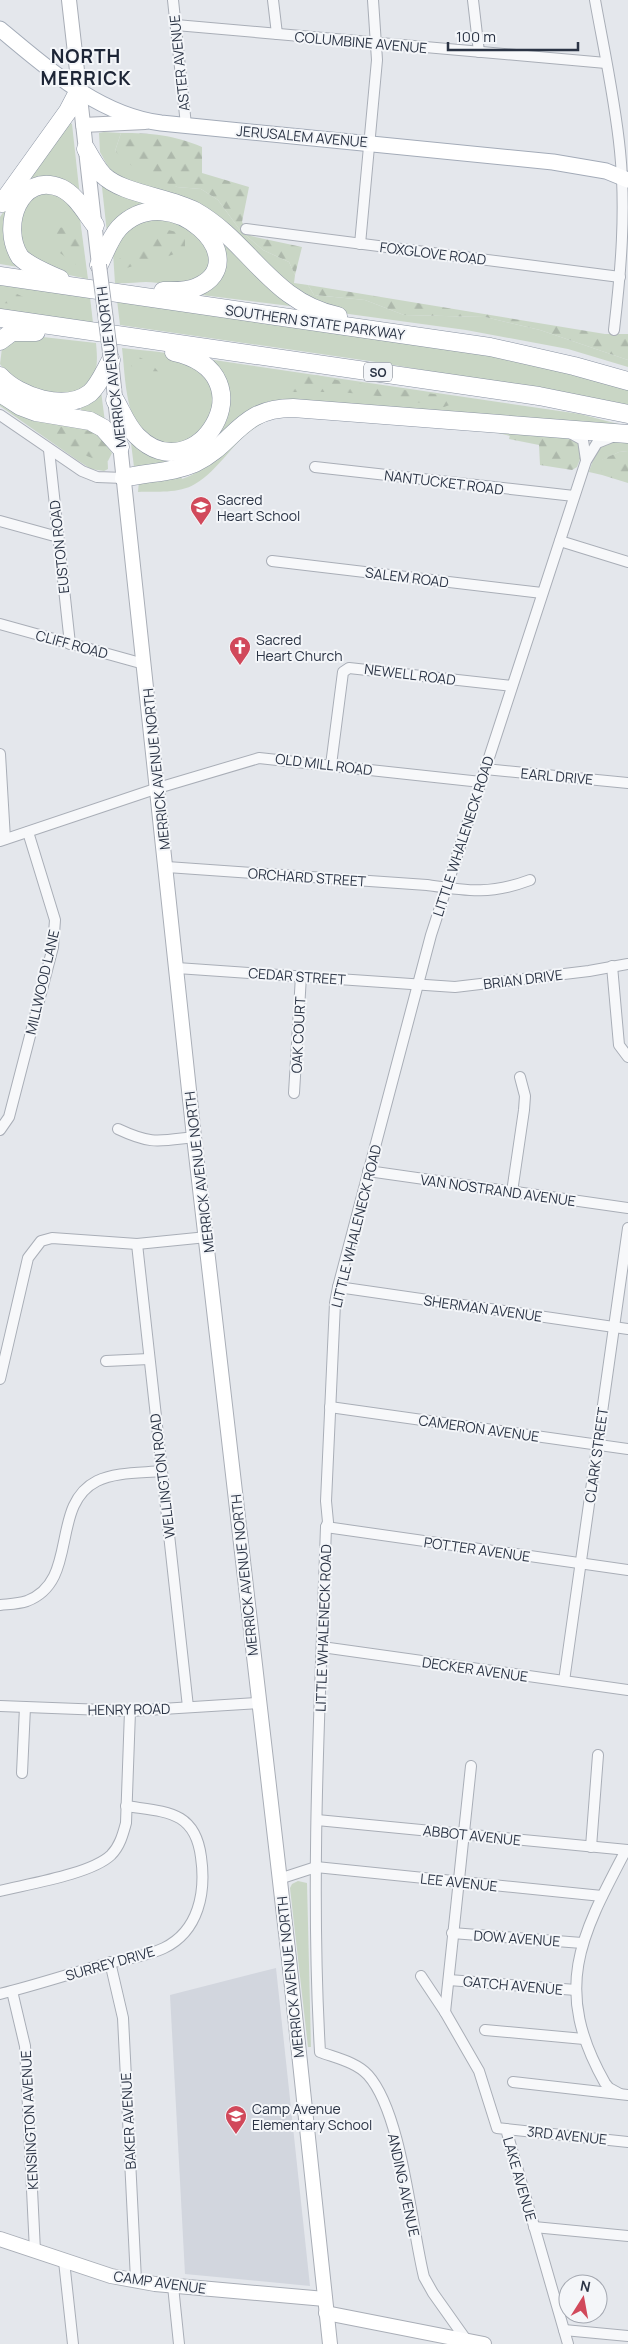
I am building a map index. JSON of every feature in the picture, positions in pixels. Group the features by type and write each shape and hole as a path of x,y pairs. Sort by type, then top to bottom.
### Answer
{"highway":[{"path":"0,206 68,112 79,90"},
{"path":"86,149 103,175 113,182 174,202 210,221 240,247 280,287 304,304 340,316 436,330 490,347"},
{"path":"82,288 35,267 19,256 10,241 8,219 11,208 21,195 32,189 50,186 61,188 71,194 95,224"},
{"path":"99,265 119,228 130,220 145,214 163,212 181,216 197,224 209,236 215,248 217,259 213,274 202,285 185,290 120,293"},
{"name":"SOUTHERN STATE PARKWAY","path":"0,276 490,347 574,366 628,381"},
{"name":"SO","path":"0,318 539,396 628,414"},
{"path":"0,341 8,334 17,332 90,331"},
{"path":"115,400 138,437 153,447 172,451 185,450 202,441 214,427 220,409 219,387 211,370 202,362 190,356 127,336"},
{"path":"0,376 11,386 37,397 71,401 81,398 93,390 111,360"},
{"path":"0,393 20,406 36,412 90,421 103,428 120,447"},
{"path":"124,478 170,471 195,463 216,449 252,417 276,409 293,408 628,434"}],"main road":[{"name":"MERRICK AVENUE NORTH","path":"68,0 111,360 167,867 194,1137 207,1237 330,2344"},
{"name":"JERUSALEM AVENUE","path":"0,29 62,79 79,90 114,110 152,122 553,162 606,171 625,179"},
{"path":"83,125 152,122"},
{"name":"CAMP AVENUE","path":"0,2239 111,2276 326,2306 436,2339 484,2344"}],"street":[{"name":"ASTER AVENUE","path":"173,0 186,126"},
{"path":"273,0 276,34"},
{"path":"360,244 377,60 373,0"},
{"path":"473,0 479,52"},
{"path":"595,0 625,179 620,277 614,330"},
{"name":"COLUMBINE AVENUE","path":"176,25 606,63"},
{"name":"FOXGLOVE ROAD","path":"246,229 620,277"},
{"path":"0,415 82,471 97,476 124,478"},
{"path":"543,427 580,437 585,443 586,461"},
{"name":"LITTLE WHALENECK ROAD","path":"320,2052 315,1911 317,1820 326,1527 328,1522 326,1501 335,1303 338,1287 418,984 446,888 574,496 586,461 594,446 609,437 628,434"},
{"name":"EUSTON ROAD","path":"49,450 70,644"},
{"name":"NANTUCKET ROAD","path":"315,467 574,496"},
{"path":"0,521 58,537"},
{"path":"560,540 628,562"},
{"name":"SALEM ROAD","path":"272,560 542,593"},
{"name":"CLIFF ROAD","path":"0,624 144,664"},
{"name":"NEWELL ROAD","path":"331,765 343,672 349,668 512,686"},
{"path":"0,754 3,840"},
{"name":"OLD MILL ROAD","path":"3,840 158,788 259,758 481,782"},
{"name":"EARL DRIVE","path":"485,769 628,783"},
{"name":"MILLWOOD LANE","path":"0,1130 9,1117 56,930 55,920 28,832"},
{"name":"ORCHARD STREET","path":"167,867 481,892 512,886 530,880"},
{"name":"BRIAN DRIVE","path":"418,984 455,987 628,964"},
{"path":"612,966 619,1045 628,1057"},
{"name":"CEDAR STREET","path":"177,968 418,984"},
{"name":"OAK COURT","path":"294,1093 301,976"},
{"path":"512,1192 524,1110 524,1090 520,1077"},
{"path":"118,1129 140,1140 151,1142 194,1137"},
{"name":"VAN NOSTRAND AVENUE","path":"368,1171 628,1208"},
{"name":"CLARK STREET","path":"564,1681 628,1228"},
{"path":"0,1379 28,1258 42,1241 52,1238 137,1244 207,1237"},
{"name":"WELLINGTON ROAD","path":"137,1244 188,1707"},
{"name":"SHERMAN AVENUE","path":"338,1287 628,1329"},
{"path":"106,1361 149,1359"},
{"name":"CAMERON AVENUE","path":"330,1407 628,1449"},
{"path":"0,1605 28,1601 49,1586 57,1573 73,1508 89,1486 106,1478 162,1471"},
{"name":"POTTER AVENUE","path":"326,1527 628,1570"},
{"name":"DECKER AVENUE","path":"322,1647 628,1690"},
{"name":"HENRY ROAD","path":"0,1706 130,1711 258,1703"},
{"path":"22,1773 25,1708"},
{"path":"0,1891 99,1864 112,1854 121,1840 126,1823 130,1711"},
{"path":"591,1847 598,1755"},
{"path":"445,2012 470,1766"},
{"name":"SURREY DRIVE","path":"0,1994 164,1948 176,1940 197,1914 203,1883 199,1841 186,1821 158,1811 126,1806"},
{"name":"ABBOT AVENUE","path":"317,1820 627,1850"},
{"path":"624,2094 609,2088 605,2083 584,2039 576,1990 578,1961 582,1942 592,1916 627,1850"},
{"path":"279,1879 316,1867"},
{"name":"LEE AVENUE","path":"316,1867 602,1896"},
{"name":"DOW AVENUE","path":"452,1933 582,1942"},
{"name":"BAKER AVENUE","path":"110,1962 123,2018 136,2280"},
{"name":"LAKE AVENUE","path":"421,1976 480,2071 496,2128 506,2129 568,2344"},
{"name":"GATCH AVENUE","path":"449,1980 576,1990"},
{"name":"KENSINGTON AVENUE","path":"12,1991 25,2046 35,2251"},
{"path":"485,2030 584,2039"},
{"name":"ANDING AVENUE","path":"320,2052 358,2067 368,2075 380,2094 397,2143 424,2277 467,2341"},
{"path":"513,2082 624,2094"},
{"name":"3RD AVENUE","path":"506,2129 628,2142"},
{"path":"534,2227 628,2236"},
{"path":"64,2261 73,2344"},
{"path":"173,2286 179,2344"},
{"path":"564,2330 628,2336"}],"shaded area":[{"name":"Camp Avenue Elementary School","path":"276,1968 310,2286 185,2274 170,1995"}],"green space":[{"path":"67,121 72,124 80,197 29,183 36,177 27,182"},
{"path":"99,133 121,133 115,151 177,187 201,189 218,200 240,230 263,250 289,262 295,275 294,283 308,285 314,295 365,300 404,315 485,317 540,330 628,360 628,367 568,349 466,330 334,312 293,293 221,221 113,176 100,152"},
{"path":"121,133 162,136 202,147 202,173 249,187 242,222 251,236 302,247 295,275 289,262 263,250 240,230 218,200 201,189 177,187 140,173 115,151"},
{"path":"101,178 154,200 154,208 107,233"},
{"path":"40,191 73,201 80,219 88,279 59,273 15,245 14,212"},
{"path":"6,208 5,232 9,244 21,263 18,267 0,264 0,217"},
{"path":"163,218 183,221 212,253 209,267 204,277 189,285 146,282 115,283 113,253 124,233 142,221"},
{"path":"69,227 81,236 85,271 60,253 51,240 55,228"},
{"path":"164,229 185,234 185,250 121,270 119,259 137,252"},
{"path":"230,243 292,303 290,306 202,295 201,290 221,245 224,244 226,247"},
{"path":"0,285 90,297 93,323 0,309"},
{"path":"308,285 605,334 628,334 628,360 540,330 485,317 404,315 365,300 314,295"},
{"path":"0,292 17,294 30,300 24,304 0,303"},
{"path":"117,300 479,354 532,364 628,390 628,405 376,362 120,325"},
{"path":"25,335 96,343 97,362 94,375 85,385 70,396 40,391 22,384 6,373 0,364 2,348"},
{"path":"122,348 181,356 197,365 216,396 217,410 212,422 203,433 191,441 177,445 163,445 150,440 139,429 128,400"},
{"path":"131,353 151,363 166,381 149,376 131,366"},
{"path":"214,360 580,414 622,425 268,401 269,406 204,454 137,469 134,467 130,435 145,447 212,440 227,420 223,418 213,364"},
{"path":"316,375 341,381 462,398 458,402 444,407 387,397 341,392 292,392 288,384 295,376"},
{"path":"101,391 105,422 38,402 81,410 80,404"},
{"path":"0,399 88,425 107,448 108,469 104,471 91,469 77,460 0,406"},
{"path":"279,413 511,431 510,436 483,429 291,414 259,425 239,441 204,478 195,484 175,491 138,492 139,481 144,479 180,474 182,479 193,474 213,459 240,432 261,418"},
{"path":"38,424 81,429 100,434 112,453 108,461 88,456 70,448"},
{"path":"511,431 573,438 584,449 577,467 572,470 540,465 539,445 509,439"},
{"path":"611,440 628,440 628,451 619,452 602,460 602,475 589,472 599,449"},
{"path":"628,451 628,483 602,475 601,460 619,452"},
{"path":"298,1881 307,1883 311,2047 308,2047 290,1888 292,1884"}],"place":[{"name":"Sacred Heart School","path":"201,526"},
{"name":"Sacred Heart Church","path":"240,666"},
{"name":"Camp Avenue Elementary School","path":"236,2135"}],"district":[{"name":"NORTH MERRICK","path":"86,67"}]}
